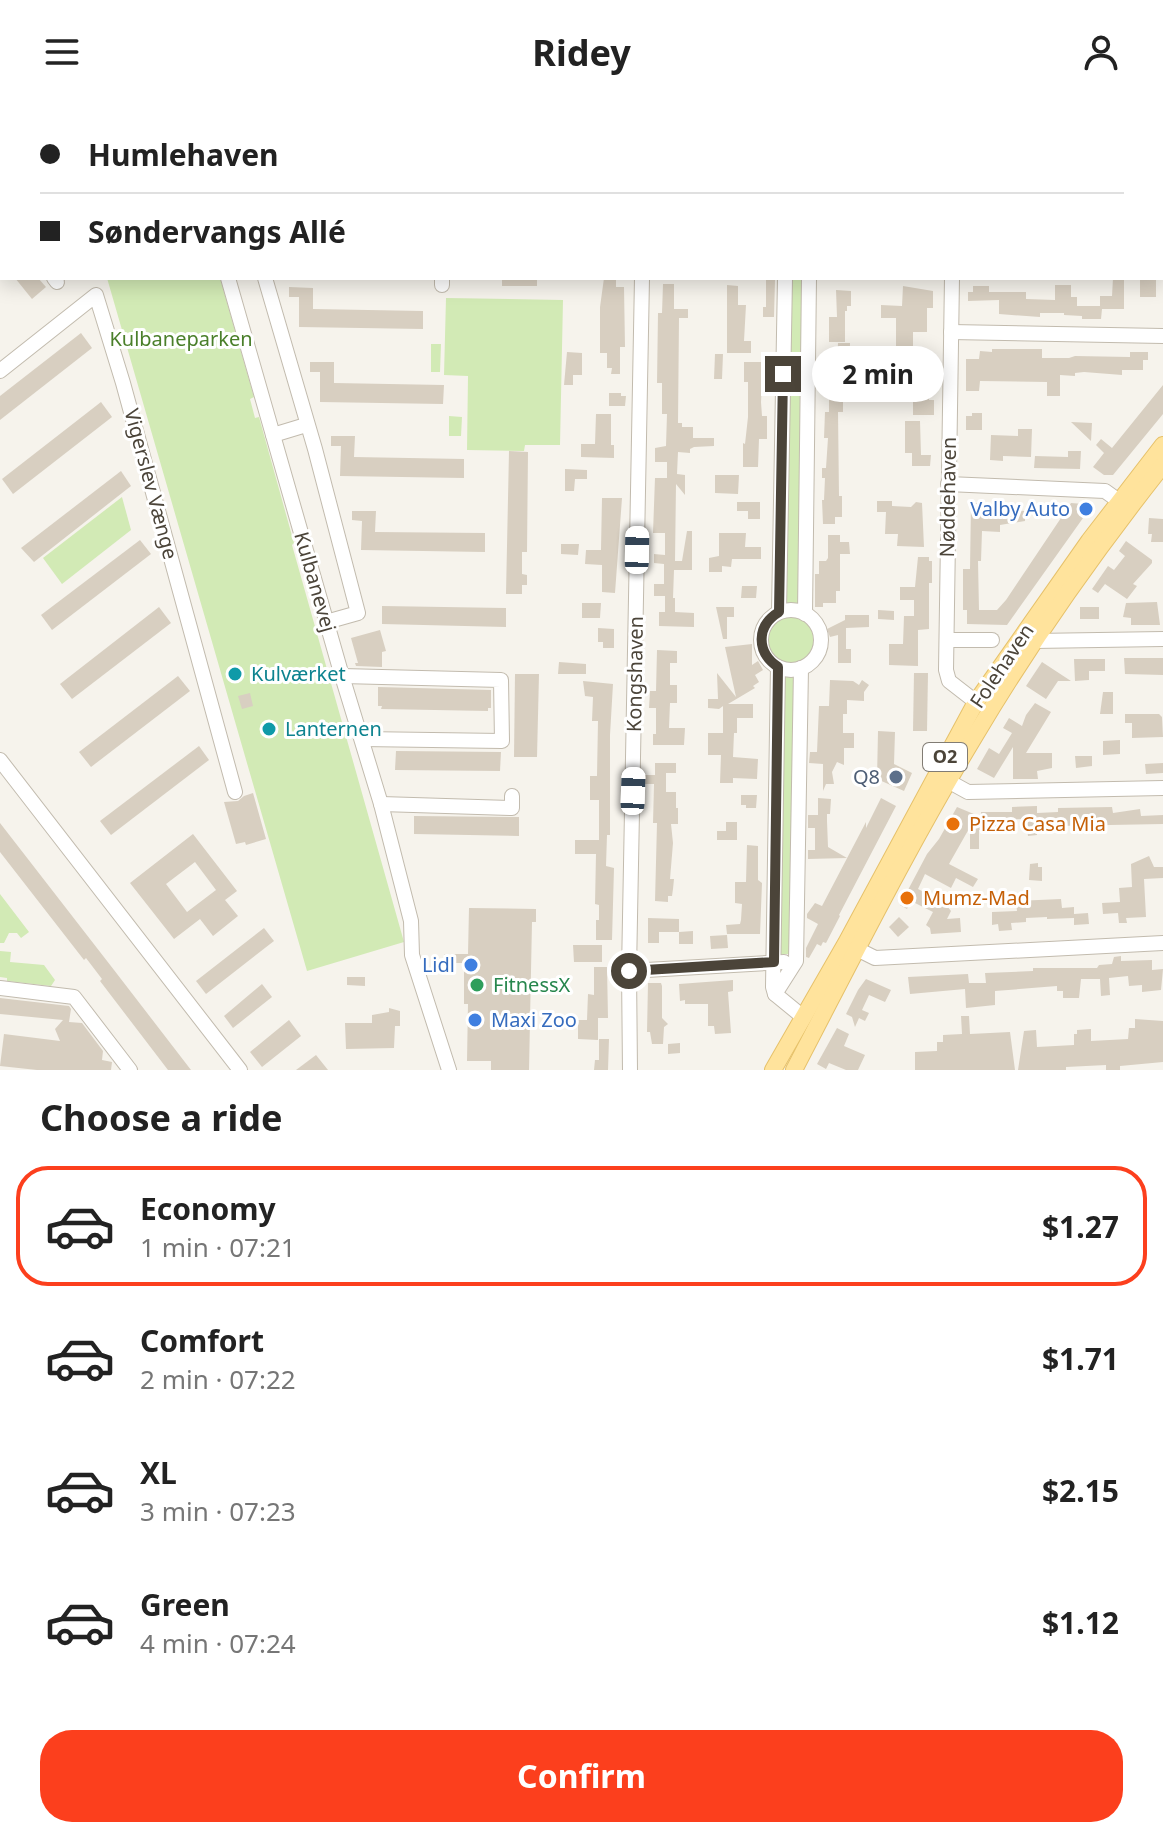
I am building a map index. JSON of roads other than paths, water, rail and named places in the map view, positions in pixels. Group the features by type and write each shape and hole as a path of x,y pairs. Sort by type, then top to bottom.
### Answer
{"main road":[{"name":"Folehaven","path":"773,1070 846,943 976,702 1119,501 1163,445"},
{"name":"Folehaven","path":"794,1070 948,781 1034,641 1156,486 1163,465"}],"street":[{"name":"Kulbanevej","path":"229,280 381,804 411,921 412,955 449,1070"},
{"path":"266,280 358,613 326,622"},
{"name":"Kongshaven","path":"630,1070 629,971 642,280"},
{"path":"779,612 785,280"},
{"path":"805,614 809,280"},
{"name":"Nøddehaven","path":"952,280 946,671 949,681 976,702"},
{"name":"Vigerslev Vænge","path":"0,371 96,295 235,792"},
{"path":"951,332 1163,336"},
{"path":"783,391 808,391"},
{"path":"273,435 306,425"},
{"path":"948,484 1105,491 1119,501"},
{"path":"779,612 805,614 816,625 821,640 813,660 801,668 789,670 778,667 769,661 761,641 765,624 779,612"},
{"path":"1034,641 1163,639"},
{"path":"947,640 992,640"},
{"path":"778,667 773,987 775,994 803,1017"},
{"path":"775,994 796,961 801,668"},
{"path":"342,676 501,680 502,741 362,739"},
{"path":"0,760 240,1070"},
{"path":"948,781 968,792 1163,788"},
{"path":"381,804 512,808 512,796"},
{"path":"857,949 875,958 1163,943"},
{"path":"629,971 796,961"},
{"path":"0,988 74,997 130,1070"}],"place":[{"name":"Valby Auto","path":"1086,509"},
{"name":"Kulværket","path":"235,674"},
{"name":"Lanternen","path":"269,729"},
{"name":"Q8","path":"896,777"},
{"name":"Pizza Casa Mia","path":"953,824"},
{"name":"Mumz-Mad","path":"907,898"},
{"name":"Lidl","path":"471,965"},
{"name":"FitnessX","path":"477,985"},
{"name":"Maxi Zoo","path":"475,1020"}],"park label":[{"name":"Kulbaneparken","path":"181,339"}]}
